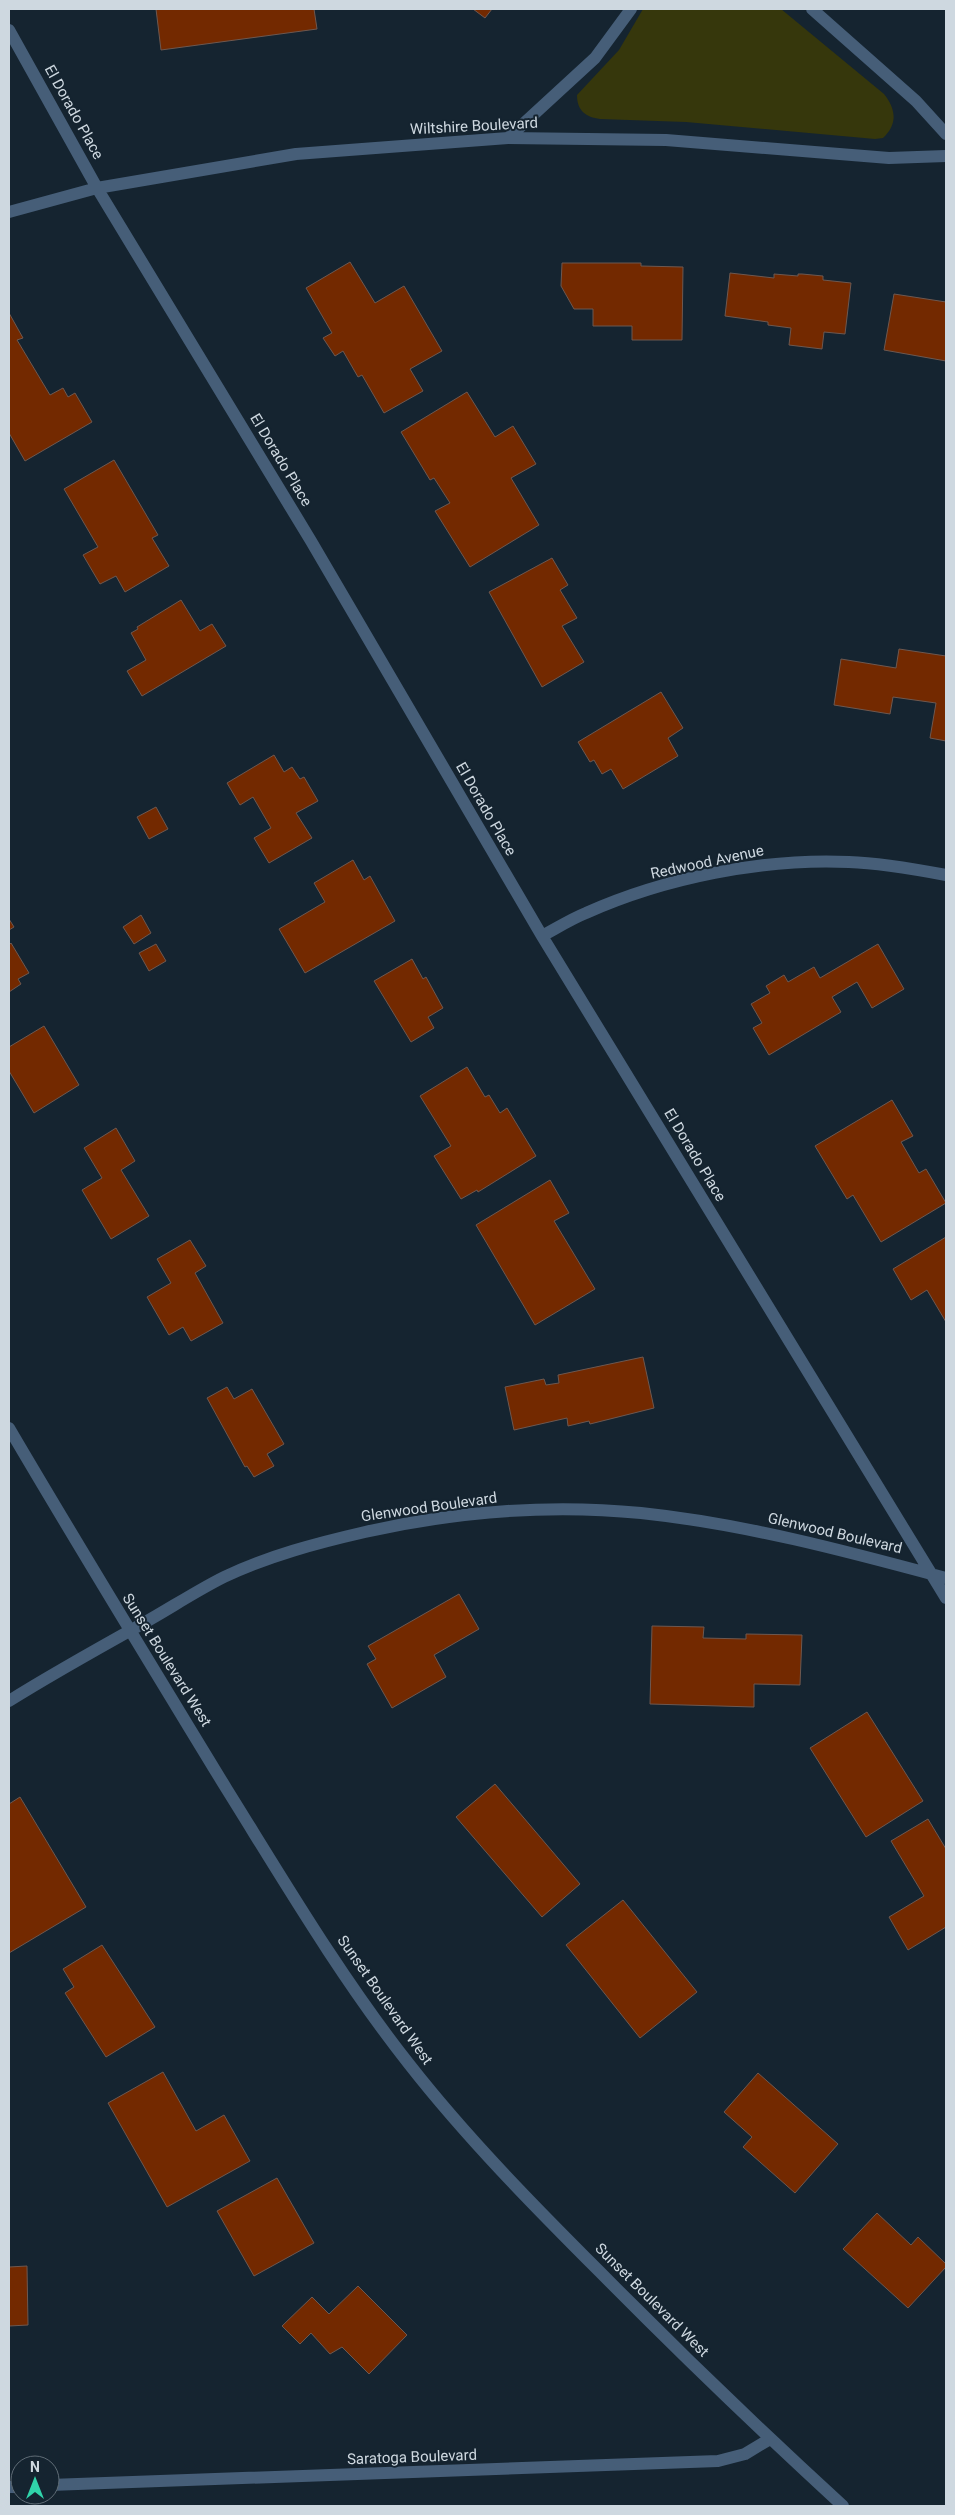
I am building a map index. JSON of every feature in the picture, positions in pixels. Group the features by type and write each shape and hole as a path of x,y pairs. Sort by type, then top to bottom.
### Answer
{"street":[{"path":"508,138 595,58 631,9"},
{"path":"812,9 916,101 946,134"},
{"name":"El Dorado Place","path":"9,30 98,188 311,541 542,936 946,1598"},
{"name":"Wiltshire Boulevard","path":"9,212 98,188 296,154 508,138 666,140 888,158 946,156"},
{"name":"Redwood Avenue","path":"542,936 586,913 641,893 691,879 746,868 787,863 848,862 946,875"},
{"name":"Sunset Boulevard West","path":"9,1428 129,1631 281,1876 346,1976 408,2063 478,2146 549,2221 770,2439 843,2506"},
{"name":"Glenwood Boulevard","path":"9,1701 223,1578 280,1555 388,1527 459,1516 519,1511 640,1513 728,1525 863,1554 946,1578"},
{"name":"Saratoga Boulevard","path":"60,2486 718,2461 745,2454 770,2439"}],"shaded area":[{"path":"643,9 781,9 884,94 893,111 894,116 891,127 883,138 875,139 686,122 590,117 581,109 577,101 577,95 619,50"}],"building":[{"path":"156,9 314,9 317,29 161,50"},
{"path":"473,9 492,9 485,18"},
{"path":"350,262 375,303 404,286 442,351 410,369 423,391 384,413 362,375 358,377 343,351 335,356 323,338 332,333 306,288"},
{"path":"562,263 641,263 641,266 683,267 682,340 632,340 632,326 593,326 593,309 574,309 561,286"},
{"path":"730,273 774,278 774,274 798,276 798,274 802,274 823,276 823,280 851,283 845,334 824,332 822,349 789,345 791,328 768,325 768,322 725,316"},
{"path":"894,294 946,302 946,361 884,350"},
{"path":"9,313 23,338 17,340 50,395 63,388 68,397 75,393 92,422 25,461 9,433"},
{"path":"467,392 495,437 513,426 536,464 511,478 539,525 470,567 435,511 450,503 434,478 430,480 401,432"},
{"path":"114,460 158,535 152,538 169,566 125,592 116,576 100,584 83,555 98,547 64,489"},
{"path":"552,558 568,585 560,590 577,618 562,626 584,662 542,687 489,592"},
{"path":"181,600 200,631 212,624 226,646 142,696 127,671 146,660 131,633 138,629 137,627"},
{"path":"899,649 946,656 946,741 930,738 936,703 893,697 890,714 834,705 841,659 896,668"},
{"path":"661,692 683,728 668,738 678,756 623,789 611,769 602,774 594,760 590,762 578,742"},
{"path":"274,755 284,772 292,767 300,779 304,777 318,801 296,813 312,838 269,863 254,838 271,828 253,797 240,805 227,783"},
{"path":"156,807 168,829 149,839 137,817"},
{"path":"353,860 364,880 370,876 395,921 305,973 279,929 325,902 314,883"},
{"path":"141,915 151,933 134,944 123,927"},
{"path":"9,919 14,927 9,930"},
{"path":"11,943 29,973 18,979 21,984 9,992 9,945"},
{"path":"156,944 166,961 149,971 139,953"},
{"path":"878,944 904,989 872,1008 857,982 832,997 841,1012 769,1055 753,1028 762,1023 751,1004 770,993 766,986 784,975 788,982 814,967 820,978"},
{"path":"412,959 423,979 426,977 443,1008 428,1017 434,1028 411,1042 374,981"},
{"path":"44,1026 79,1085 34,1113 9,1071 9,1047"},
{"path":"467,1067 485,1097 489,1095 500,1113 507,1108 536,1156 478,1192 477,1190 461,1199 434,1156 451,1146 420,1096"},
{"path":"892,1100 913,1136 901,1142 919,1173 926,1169 946,1203 881,1242 853,1195 847,1199 815,1146"},
{"path":"116,1128 135,1161 121,1170 149,1216 111,1239 82,1190 102,1178 84,1148"},
{"path":"550,1180 569,1213 554,1221 595,1289 535,1325 476,1225"},
{"path":"946,1237 946,1322 927,1290 911,1300 893,1269"},
{"path":"190,1240 206,1266 195,1273 223,1323 191,1341 183,1327 169,1335 147,1297 171,1283 157,1259"},
{"path":"643,1357 654,1408 590,1424 589,1421 568,1426 567,1418 514,1430 505,1387 544,1379 546,1385 559,1383 558,1375"},
{"path":"227,1387 234,1399 252,1389 284,1444 267,1454 274,1466 254,1477 247,1466 245,1467 207,1398"},
{"path":"459,1594 479,1629 434,1655 446,1677 392,1708 367,1664 376,1659 368,1646"},
{"path":"652,1626 704,1627 703,1638 746,1639 746,1634 802,1635 800,1685 754,1684 754,1707 650,1704"},
{"path":"867,1712 923,1801 866,1837 810,1748"},
{"path":"495,1784 580,1884 542,1917 456,1817"},
{"path":"20,1797 86,1907 9,1953 9,1804"},
{"path":"928,1819 946,1849 946,1927 908,1950 889,1917 924,1896 891,1841"},
{"path":"623,1900 697,1992 640,2038 566,1945"},
{"path":"102,1945 155,2027 106,2057 65,1993 74,1987 63,1969"},
{"path":"163,2072 196,2131 224,2115 250,2161 167,2207 108,2103"},
{"path":"758,2073 838,2144 795,2193 743,2147 752,2137 724,2112"},
{"path":"277,2178 314,2243 254,2276 217,2211"},
{"path":"877,2213 911,2245 918,2237 946,2264 946,2267 908,2308 843,2249"},
{"path":"27,2266 28,2325 9,2326 9,2267"},
{"path":"358,2286 407,2335 369,2374 342,2347 330,2354 311,2333 300,2344 282,2326 312,2297 329,2314"}]}
